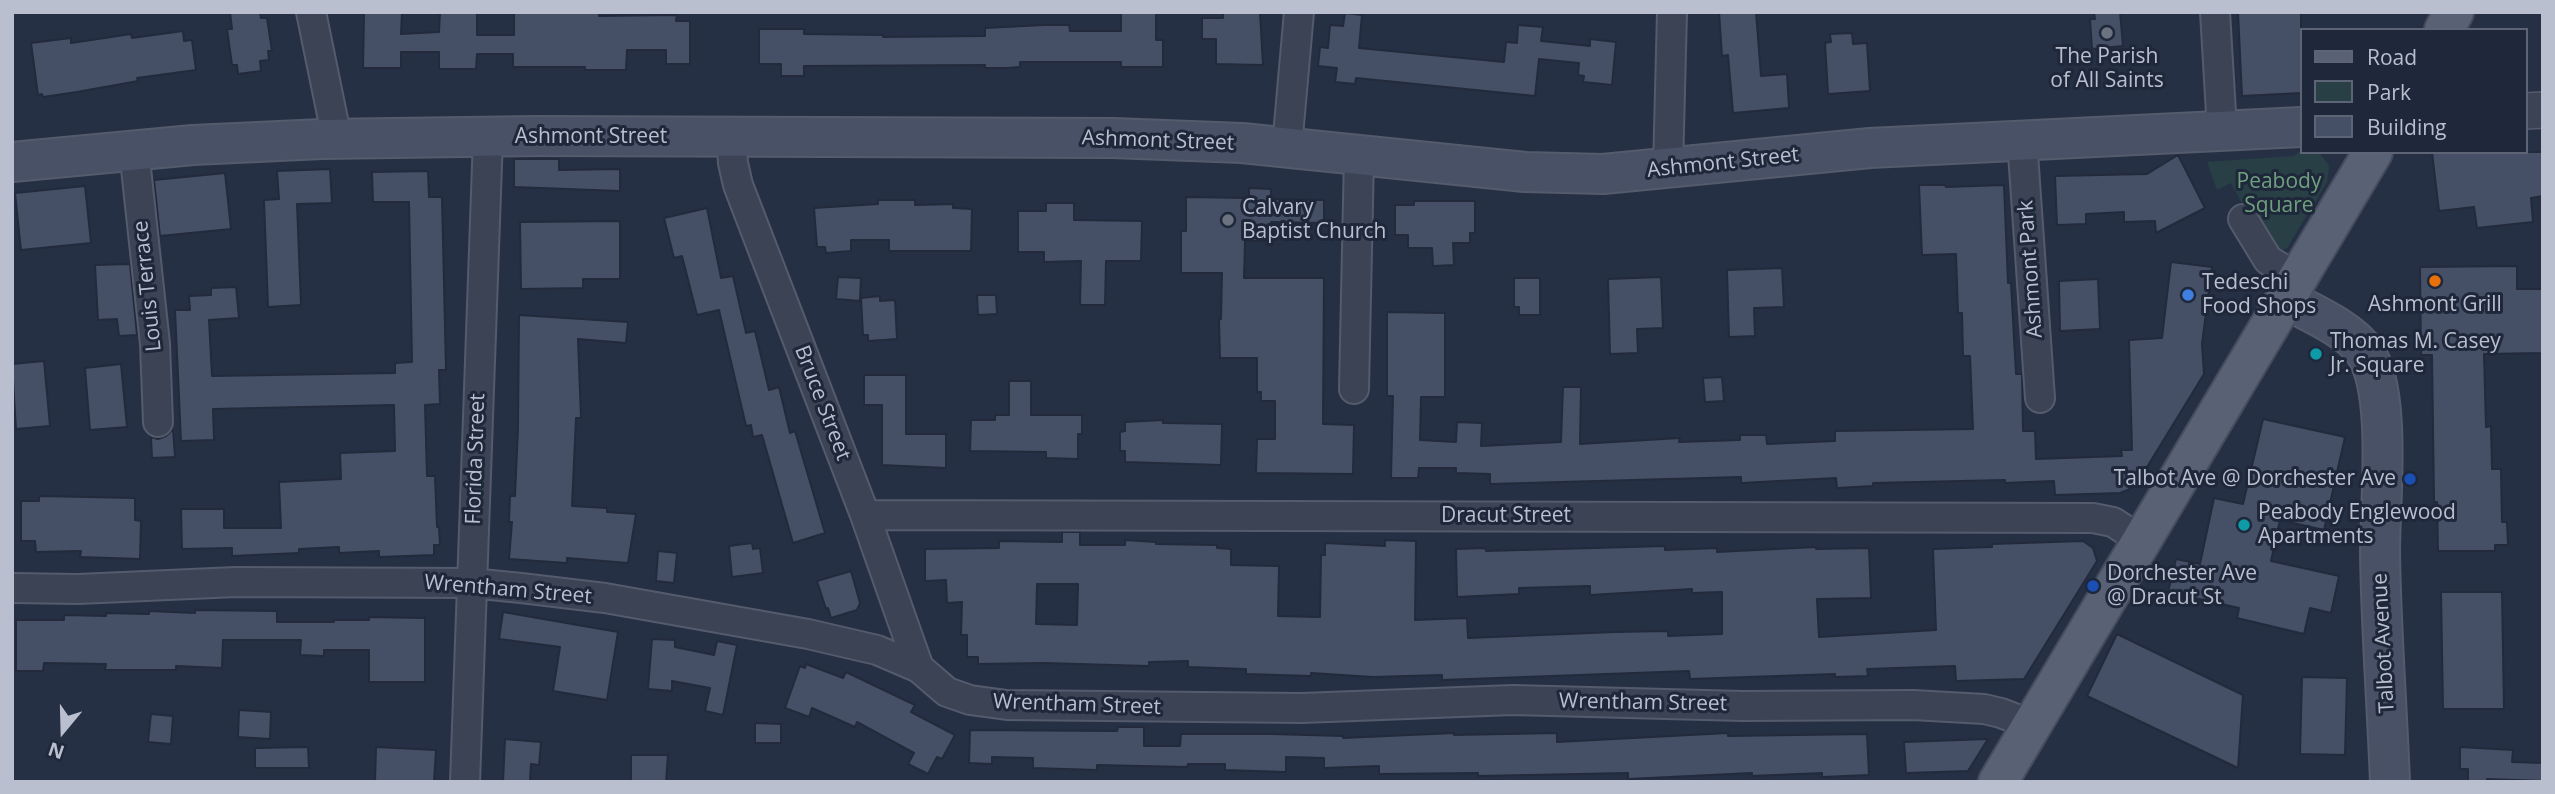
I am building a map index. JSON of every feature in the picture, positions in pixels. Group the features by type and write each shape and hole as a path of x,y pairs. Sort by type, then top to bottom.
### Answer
{"main road":[{"path":"2445,28 2454,12"},
{"name":"Ashmont Street","path":"12,162 224,143 337,139 1149,138 1287,147 1552,174 1613,174 1870,148 2300,127"},
{"path":"1998,782 2372,154"},
{"name":"Talbot Avenue","path":"2292,288 2357,342 2369,358 2378,383 2381,419 2380,553 2390,782"}],"street":[{"path":"311,12 337,139"},
{"path":"1287,147 1299,12"},
{"path":"1668,169 1672,12"},
{"path":"2215,12 2222,130"},
{"name":"Florida Street","path":"465,782 488,137"},
{"name":"Bruce Street","path":"731,137 738,185 865,515 919,668"},
{"name":"Ashmont Park","path":"2022,139 2040,398"},
{"name":"Louis Terrace","path":"134,150 155,344 158,422"},
{"path":"1354,390 1359,155"},
{"path":"2243,219 2268,260 2292,288"},
{"name":"Dracut Street","path":"865,515 2092,518 2113,522 2142,541"},
{"name":"Wrentham Street","path":"12,588 78,589 236,582 471,583 605,598 808,634 877,650 919,668 947,692 970,700 1007,705 1302,708 1513,700 1743,706 1913,705 1984,709 2032,726"}],"green space":[{"name":"Peabody Square","path":"2300,152 2300,154 2320,154 2329,166 2327,182 2287,248 2282,250 2259,229 2231,183 2217,190 2207,162 2293,156"}],"building":[{"path":"230,12 260,12 261,18 267,18 272,51 268,51 269,60 260,61 261,71 238,74 237,65 232,65 227,29 232,29"},
{"path":"364,12 402,12 401,34 439,32 440,12 477,12 477,35 514,35 514,12 599,12 599,16 677,15 676,21 690,21 690,64 666,64 666,50 627,50 626,70 513,67 513,54 477,54 476,69 439,69 439,52 401,52 401,68 363,68"},
{"path":"1121,12 1156,12 1156,40 1163,40 1163,67 1121,67 1121,62 1020,62 1020,67 1008,68 985,68 985,65 804,66 804,76 781,76 781,64 759,64 759,29 804,29 804,34 883,37 985,36 985,28 1044,25 1069,25 1070,31 1121,31"},
{"path":"1223,12 1260,12 1263,65 1216,64 1216,39 1202,39 1202,18 1223,18"},
{"path":"1719,12 1756,12 1761,76 1787,74 1789,108 1733,113 1728,55 1722,56"},
{"name":"The Parish of All Saints","path":"2094,12 2120,12 2123,46 2092,49 2090,19 2095,19"},
{"path":"2238,12 2301,12 2300,93 2242,96"},
{"path":"1345,13 1362,15 1359,48 1504,62 1506,42 1517,43 1518,25 1543,27 1541,41 1590,46 1590,39 1616,42 1612,85 1583,82 1584,76 1578,75 1579,63 1539,59 1535,96 1356,78 1355,84 1335,82 1337,68 1318,66 1320,47 1328,48 1330,25 1343,26"},
{"path":"183,31 184,41 192,40 196,70 137,78 138,81 77,92 43,97 42,94 38,95 31,43 71,38 71,43 131,34 132,38"},
{"path":"1852,33 1853,44 1867,43 1870,91 1828,94 1825,43 1831,42 1830,34"},
{"path":"2543,152 2543,196 2531,198 2533,222 2477,228 2474,207 2439,211 2432,154"},
{"path":"2178,155 2205,208 2156,233 2155,221 2124,222 2124,212 2086,214 2086,224 2057,225 2055,176 2147,174"},
{"path":"514,159 559,159 559,170 620,169 620,191 514,187"},
{"path":"330,169 332,203 297,204 301,305 268,307 264,200 279,199 277,171"},
{"path":"428,171 429,197 442,197 446,370 439,370 440,404 425,405 427,476 435,476 439,527 440,545 434,545 434,555 379,557 379,551 339,553 339,547 299,549 299,553 232,556 232,548 182,549 181,509 224,509 224,528 281,528 279,482 341,479 340,453 395,451 394,405 213,409 214,440 181,441 175,310 190,310 189,296 211,295 211,288 236,287 239,318 209,320 212,376 395,373 395,363 412,362 409,202 373,202 372,172"},
{"path":"225,173 231,229 160,236 154,180"},
{"path":"1919,185 2004,185 2008,283 2011,283 2016,374 2022,374 2023,431 2035,431 2036,459 2122,456 2121,450 2132,450 2129,340 2162,338 2171,262 2212,267 2202,344 2204,374 2136,485 2120,493 2055,495 2054,481 1873,483 1873,486 1837,488 1836,478 1741,483 1741,477 1490,484 1490,474 1456,473 1456,468 1419,468 1418,478 1391,478 1393,396 1387,396 1387,312 1445,313 1445,397 1421,397 1420,440 1456,442 1457,422 1482,423 1481,446 1561,442 1563,387 1581,387 1580,444 1680,438 1679,442 1740,440 1740,435 1766,435 1767,444 1835,441 1835,431 1973,429 1970,356 1963,356 1956,254 1922,255"},
{"path":"85,186 91,243 21,250 15,193"},
{"path":"1249,188 1271,189 1271,199 1324,200 1324,223 1271,222 1271,241 1245,241 1244,278 1324,278 1323,424 1354,425 1353,474 1256,473 1257,439 1275,439 1275,401 1261,401 1261,392 1257,392 1257,358 1220,358 1222,273 1181,273 1181,231 1186,231 1186,197 1249,198"},
{"path":"878,200 915,200 915,205 953,204 953,208 972,209 971,251 889,251 889,240 851,240 851,251 826,253 825,247 817,247 814,208 878,204"},
{"path":"1414,201 1475,201 1475,233 1470,233 1470,243 1453,243 1454,265 1433,266 1432,248 1408,248 1408,235 1395,235 1395,205 1414,205"},
{"path":"1046,203 1074,203 1074,220 1142,221 1141,261 1106,261 1105,305 1080,305 1081,261 1044,262 1044,252 1018,252 1018,211 1046,211"},
{"path":"707,208 721,278 733,276 746,333 755,331 769,390 779,387 790,433 795,431 825,533 793,543 762,435 753,437 751,425 746,426 719,310 697,315 682,256 674,258 664,218"},
{"path":"620,221 620,279 583,279 583,288 521,289 520,222"},
{"path":"130,264 137,335 119,336 117,319 98,320 95,265"},
{"path":"2517,266 2517,289 2543,289 2543,353 2484,354 2486,427 2491,426 2492,469 2501,469 2502,522 2507,522 2508,545 2495,545 2495,551 2438,551 2437,502 2434,502 2432,355 2421,355 2420,267"},
{"path":"1782,268 1784,307 1754,308 1755,336 1729,337 1727,270"},
{"path":"838,277 861,278 860,301 836,299"},
{"path":"1661,277 1663,328 1637,329 1638,353 1610,354 1608,279"},
{"path":"1514,278 1540,278 1540,315 1519,315 1519,307 1514,307"},
{"path":"2098,279 2100,329 2060,331 2059,281"},
{"path":"977,295 996,295 997,314 978,315"},
{"path":"880,296 880,301 895,300 897,339 868,341 868,335 863,335 861,298"},
{"path":"519,315 628,322 626,343 578,339 581,418 576,418 572,506 607,508 607,512 636,514 628,563 567,558 567,563 509,559 512,522 509,522 510,496 515,496 518,428"},
{"path":"44,361 50,426 16,429 12,364"},
{"path":"121,364 127,427 90,430 85,368"},
{"path":"864,375 906,375 906,434 946,434 946,468 882,465 882,405 864,405"},
{"path":"1722,377 1724,401 1705,402 1703,378"},
{"path":"1009,381 1031,381 1031,415 1082,415 1082,434 1078,434 1078,459 1046,458 1046,452 970,451 971,420 995,420 995,415 1009,415"},
{"name":"Peabody Englewood Apartments","path":"2263,419 2345,437 2324,530 2280,520 2271,561 2339,576 2331,613 2310,608 2304,634 2237,618 2239,608 2168,592 2176,559 2200,564 2214,498 2243,504"},
{"path":"1163,420 1163,423 1222,424 1221,465 1125,462 1125,451 1120,451 1120,432 1125,431 1125,422"},
{"path":"173,429 175,457 152,458 151,437 158,439"},
{"path":"39,496 135,498 135,520 141,521 140,559 80,557 81,551 36,552 35,541 21,541 21,501 39,501"},
{"path":"1062,532 1080,532 1080,545 1125,545 1125,540 1156,544 1217,545 1217,548 1231,549 1231,565 1279,566 1278,616 1320,617 1321,555 1325,555 1325,543 1385,546 1385,540 1416,541 1415,620 1467,618 1468,638 1668,631 1668,636 1722,634 1722,592 1692,593 1692,589 1590,595 1590,586 1519,588 1519,594 1457,597 1456,549 1485,548 1486,551 1665,546 1665,550 1717,548 1717,552 1816,547 1869,548 1871,598 1817,599 1819,637 1936,630 1933,549 2083,541 2093,548 2097,561 2024,679 1956,681 1955,666 1867,669 1868,676 1835,677 1835,674 1690,679 1689,671 1442,680 1442,675 1373,677 1311,673 1311,676 1246,674 1246,669 1188,667 1188,661 1149,662 1149,666 978,664 978,657 967,657 967,635 961,635 962,602 947,603 946,580 925,581 925,549 999,548 999,541 1062,542","holes":["1037,584 1078,584 1077,625 1036,624"]},
{"path":"752,543 753,549 760,548 763,573 732,577 729,546"},
{"path":"658,551 677,553 674,583 656,581"},
{"path":"851,571 860,603 857,610 831,618 817,581"},
{"path":"2441,592 2502,592 2504,709 2443,709"},
{"path":"195,610 277,611 277,622 334,622 369,620 369,617 425,618 425,682 369,682 369,650 324,650 324,656 300,655 301,640 223,640 222,668 176,666 176,670 105,670 106,664 44,663 43,671 16,671 16,620 64,620 64,615 149,614 149,611 195,613"},
{"path":"503,612 618,632 607,700 553,691 560,647 499,639"},
{"path":"2117,634 2243,695 2238,768 2087,696"},
{"path":"652,639 675,640 675,647 714,655 717,641 737,645 723,715 705,711 710,688 672,681 672,691 648,689"},
{"path":"806,664 843,678 846,672 915,705 911,712 955,735 942,759 937,757 928,774 908,764 914,753 857,722 855,727 812,708 809,717 785,708 800,666 805,668"},
{"path":"2302,677 2347,678 2345,755 2300,754"},
{"path":"239,710 271,712 270,739 238,737"},
{"path":"151,714 173,716 171,744 148,742"},
{"path":"755,723 781,724 781,743 755,743"},
{"path":"1118,727 1144,727 1144,746 1180,746 1181,734 1271,734 1343,738 1454,733 1557,733 1557,742 1728,733 1728,736 1867,734 1869,775 1822,777 1822,773 1752,776 1752,773 1628,779 1628,773 1478,776 1478,773 1379,774 1379,766 1324,768 1324,758 1286,757 1286,772 1225,770 1225,764 1188,764 1187,767 1097,765 1097,770 1033,768 1033,758 992,757 992,764 969,763 970,730 1117,731"},
{"path":"505,739 541,742 539,765 531,764 530,782 503,782"},
{"path":"1988,739 1968,771 1906,773 1904,742"},
{"path":"308,747 309,768 255,768 255,748"},
{"path":"376,747 436,750 434,782 375,782"},
{"path":"2460,747 2513,750 2512,762 2543,763 2543,781 2487,779 2487,782 2468,782 2468,769 2460,769"},
{"path":"631,755 668,755 666,782 631,782"}],"place":[{"name":"The Parish of All Saints","path":"2107,33"},
{"name":"Calvary Baptist Church","path":"1228,220"},
{"name":"Ashmont Grill","path":"2435,281"},
{"name":"Tedeschi Food Shops","path":"2188,295"},
{"name":"Thomas M. Casey Jr. Square","path":"2316,354"},
{"name":"Talbot Ave @ Dorchester Ave","path":"2410,479"},
{"name":"Peabody Englewood Apartments","path":"2244,525"},
{"name":"Dorchester Ave @ Dracut St","path":"2093,586"}]}
